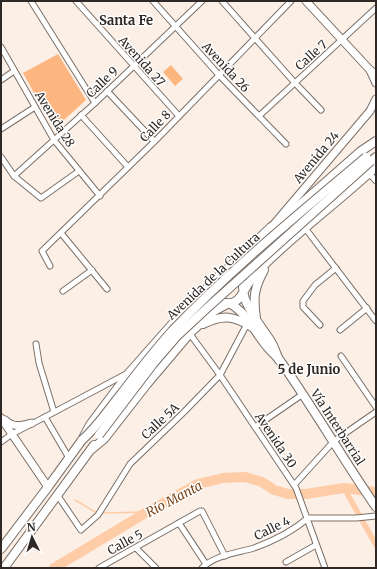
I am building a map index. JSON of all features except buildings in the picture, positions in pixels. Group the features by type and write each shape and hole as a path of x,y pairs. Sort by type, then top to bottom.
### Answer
{"main road":[{"path":"306,1 373,72 376,83"},
{"name":"Avenida 24","path":"271,227 370,111 376,99"},
{"name":"Avenida de la Cultura","path":"1,549 70,458 90,425 129,373 170,327 271,227 286,217 361,151 376,141"},
{"name":"Avenida de la Cultura","path":"243,293 268,261 369,173 376,145"},
{"name":"Avenida de la Cultura","path":"4,568 153,364 178,335 206,308 372,160"},
{"name":"Avenida de la Cultura","path":"82,440 92,431 171,333 200,302 226,277 372,160"},
{"path":"190,333 204,324 219,318 232,318 252,324 256,286 268,261"},
{"path":"232,273 240,279 244,288 243,293 237,300 229,303 220,301 214,294 213,285 220,276 232,273"},
{"name":"Vía Interbarrial","path":"243,293 252,324"},
{"name":"Avenida de la Cultura","path":"92,449 104,439 147,384 190,333 214,311 229,303"},
{"name":"Vía Interbarrial","path":"229,303 242,312 252,324 265,345 279,360 303,394 376,507"},
{"path":"1,417 8,423 17,427 32,423"},
{"path":"1,417 48,487"}],"street":[{"path":"31,1 95,103"},
{"name":"Avenida 27","path":"76,1 178,116"},
{"name":"Avenida 26","path":"154,1 219,75 286,144"},
{"name":"Calle 9","path":"14,176 95,103 202,1"},
{"path":"222,1 321,110"},
{"name":"Calle 8","path":"50,266 42,251 100,196 291,1"},
{"name":"Calle 7","path":"259,116 376,8"},
{"name":"Avenida 28","path":"1,47 54,140 100,196"},
{"path":"1,80 14,71"},
{"path":"107,91 154,141"},
{"path":"1,129 35,107"},
{"path":"81,115 128,167"},
{"path":"1,157 14,176 41,198 78,171"},
{"path":"369,173 376,181"},
{"path":"305,228 376,321"},
{"path":"61,233 107,289"},
{"path":"320,325 302,304 315,285 336,268"},
{"path":"63,291 92,270"},
{"path":"340,330 367,308"},
{"name":"Calle 5A","path":"58,496 81,530 98,515 130,464 184,413 220,375 252,324"},
{"name":"Avenida 30","path":"190,333 295,486 307,515 325,568"},
{"path":"36,344 39,363 54,412"},
{"path":"341,356 376,407"},
{"path":"1,442 32,423 129,373"},
{"path":"255,428 303,394"},
{"path":"295,486 334,441 376,412"},
{"path":"45,417 70,458"},
{"name":"Calle 5","path":"99,568 199,511 202,511 225,556"},
{"name":"Calle 4","path":"204,566 225,556 273,540 297,528 307,515 358,518 376,516"},
{"path":"179,523 204,566"},
{"path":"286,562 316,545"},
{"path":"136,548 156,568"}],"shaded area":[{"path":"58,54 86,100 54,129 23,73"},
{"path":"171,65 183,79 175,86 163,72"}],"waterway":[{"path":"1,411 5,418"},
{"name":"Río Manta","path":"54,568 147,512 198,484 223,478 245,477 262,482 274,490 288,494 306,494 344,488 376,492"},
{"path":"344,488 376,545"},
{"path":"75,500 97,513"},
{"path":"101,513 147,512"}],"district":[{"name":"Santa Fe","path":"126,20"},
{"name":"5 de Junio","path":"309,369"}]}
